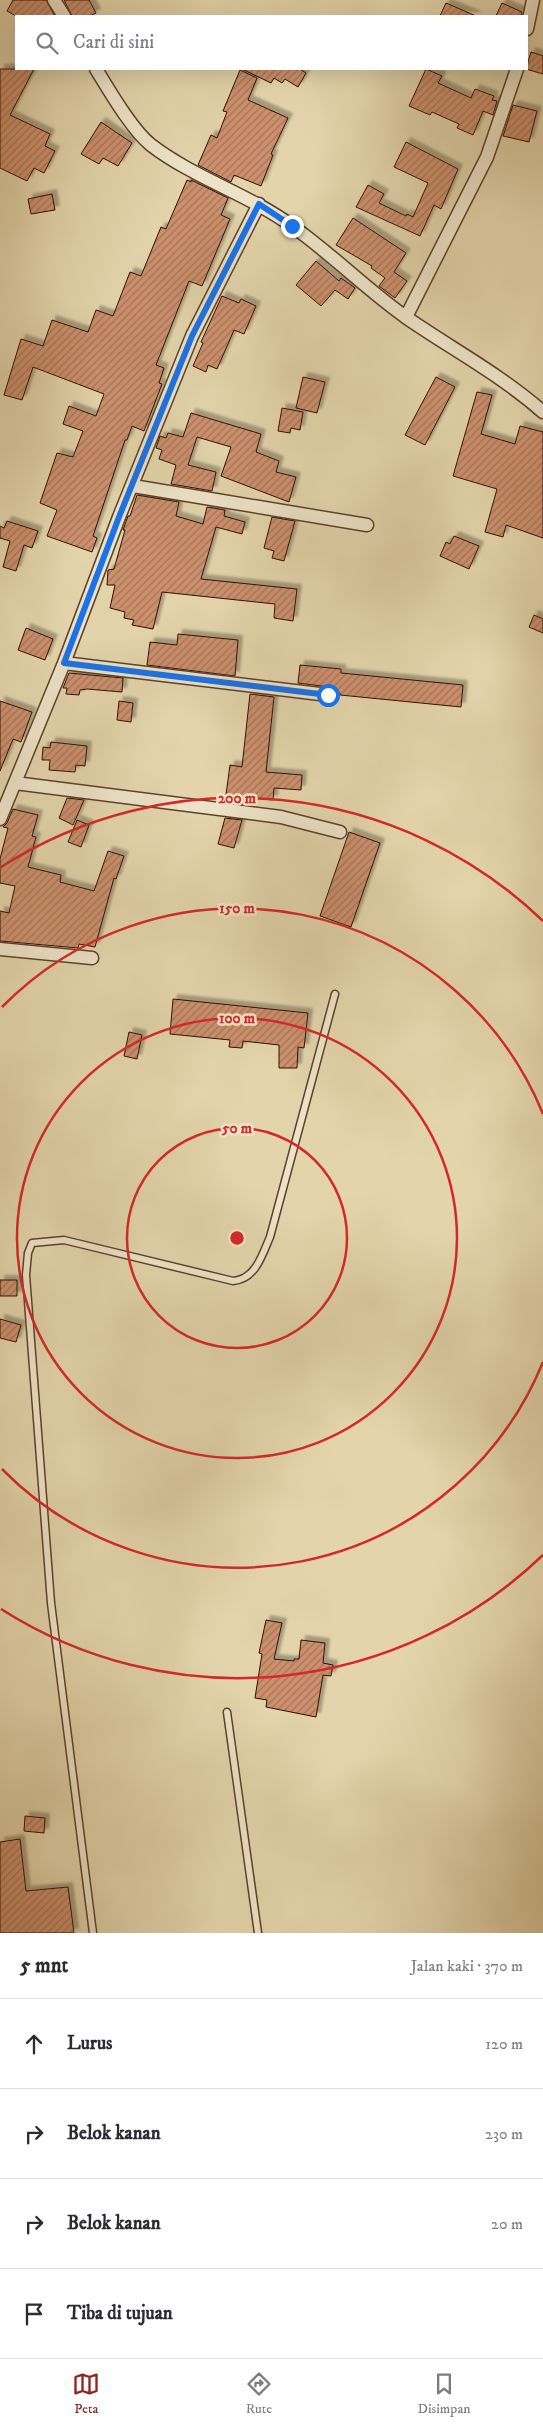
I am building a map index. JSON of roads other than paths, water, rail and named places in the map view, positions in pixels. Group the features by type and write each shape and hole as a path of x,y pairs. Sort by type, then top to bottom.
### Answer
{"street":[{"path":"54,0 63,15"},
{"path":"528,24 533,0"},
{"path":"97,70 110,92 150,144 174,160 259,204 292,226 406,317 471,358 543,412"},
{"path":"406,317 487,157 517,70"},
{"path":"0,819 64,663 119,517 192,336 259,204"},
{"path":"132,486 367,525"},
{"path":"64,663 328,695"},
{"path":"15,784 282,817 340,832"},
{"path":"0,949 92,958"}],"lane":[{"path":"93,1933 51,1603 26,1275 28,1253 32,1243 64,1240 233,1280 243,1280 255,1269 270,1236 335,994"},
{"path":"227,1712 258,1933"}]}
